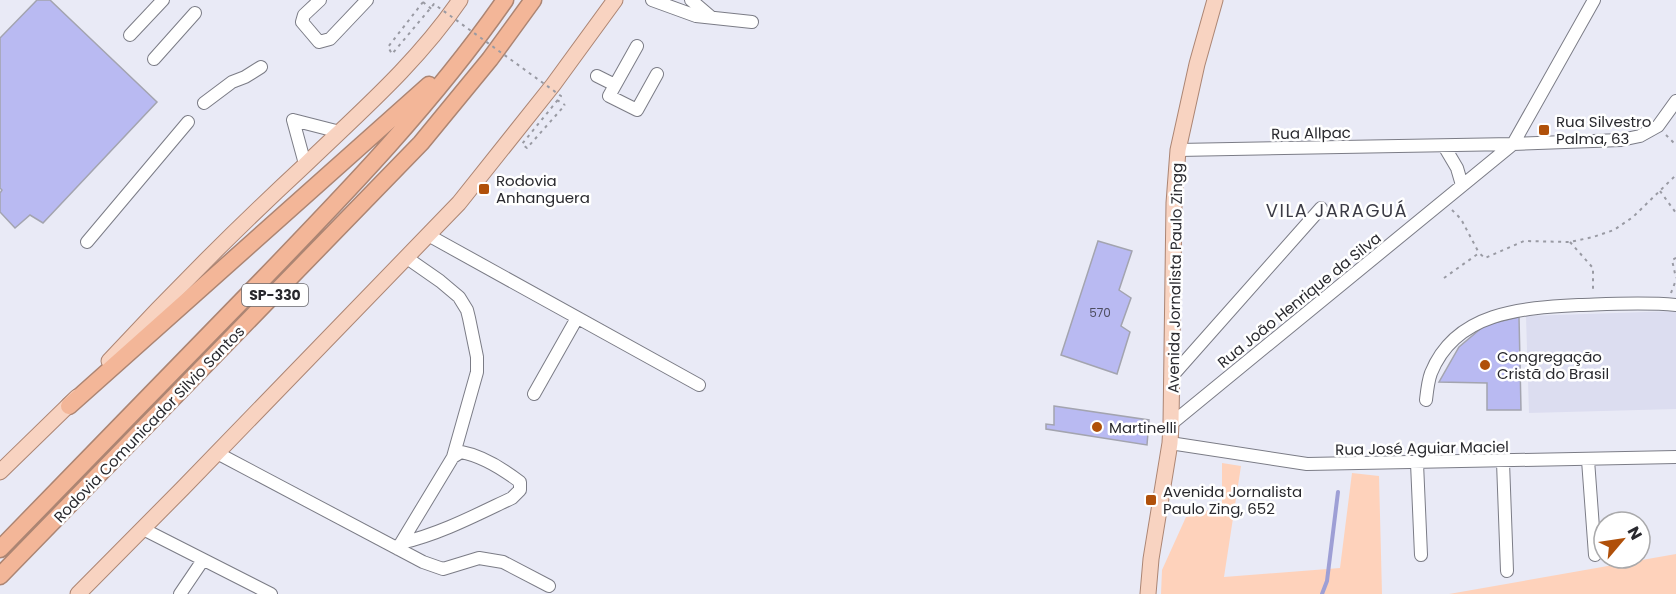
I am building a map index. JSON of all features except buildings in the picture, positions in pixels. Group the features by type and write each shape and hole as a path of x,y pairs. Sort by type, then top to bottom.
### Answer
{"highway":[{"name":"Rodovia Comunicador Silvio Santos","path":"0,549 341,198 412,119 476,42 505,0"},
{"name":"Rodovia Comunicador Silvio Santos","path":"0,576 422,142 490,59 533,0"},
{"path":"69,406 476,42"}],"main road":[{"path":"0,472 69,406 165,301 416,59 460,0"},
{"path":"78,594 407,258 477,182 548,93 615,0"},
{"name":"Avenida Jornalista Paulo Zingg","path":"1148,594 1150,559 1170,443 1173,375 1174,203 1178,150 1197,64 1215,0"}],"street":[{"path":"130,34 163,0"},
{"path":"320,0 304,15 302,22 319,42 330,39 367,0"},
{"path":"652,0 690,14 752,22"},
{"path":"691,0 711,17"},
{"name":"Rua João Henrique da Silva","path":"1171,424 1512,144 1594,0"},
{"path":"154,59 195,13"},
{"path":"636,46 609,96 637,110 657,74"},
{"path":"204,103 232,82 261,67"},
{"path":"597,75 615,85"},
{"path":"1658,126 1676,101"},
{"path":"306,164 293,120 340,132"},
{"path":"87,242 188,122"},
{"name":"Rua Allpac","path":"1178,150 1444,146 1622,140 1640,136 1658,126"},
{"path":"1444,146 1457,168 1462,185"},
{"path":"1173,375 1321,208"},
{"path":"428,235 699,385"},
{"path":"400,546 453,457 477,372 477,357 467,310 459,297 407,258"},
{"path":"1426,400 1430,374 1440,357 1467,329 1487,318 1504,313 1549,307 1676,305"},
{"path":"534,394 577,318"},
{"name":"Rua José Aguiar Maciel","path":"1170,443 1307,464 1676,458"},
{"path":"400,546 443,530 512,498 520,490 520,482 474,455 461,452 453,457"},
{"path":"216,453 400,546 423,562 443,569 479,558 503,562 549,586"},
{"path":"1588,460 1592,514"},
{"path":"1503,462 1507,571"},
{"path":"1418,463 1422,555"},
{"path":"143,529 271,594"},
{"path":"180,594 203,560"}],"path":[{"path":"423,2 388,48 392,54 434,4 561,96 522,144 527,148 565,105"},
{"path":"1658,126 1676,145"},
{"path":"1442,202 1461,219 1479,253 1485,258 1524,240 1569,242 1614,230 1633,218 1676,175"},
{"path":"1659,191 1676,213"},
{"path":"1569,242 1593,268 1592,305"},
{"path":"1444,278 1479,253"},
{"path":"1676,258 1672,260 1676,278"}],"shaded area":[{"path":"1676,311 1676,409 1529,413 1526,316"},
{"path":"1222,463 1241,466 1224,577 1340,568 1352,473 1379,476 1382,594 1161,594 1162,570 1186,517 1222,506"},
{"path":"1676,554 1676,594 1449,594 1592,569 1652,570 1652,558"}],"waterway":[{"path":"1322,594 1327,581 1338,492"}],"place":[{"name":"Rua Silvestro Palma, 63","path":"1544,130"},
{"name":"Rodovia Anhanguera","path":"484,189"},
{"name":"Congregação Cristã do Brasil","path":"1485,365"},
{"name":"Martinelli","path":"1097,427"},
{"name":"Avenida Jornalista Paulo Zing, 652","path":"1151,500"}],"district":[{"name":"VILA JARAGUÁ","path":"1337,210"}]}
